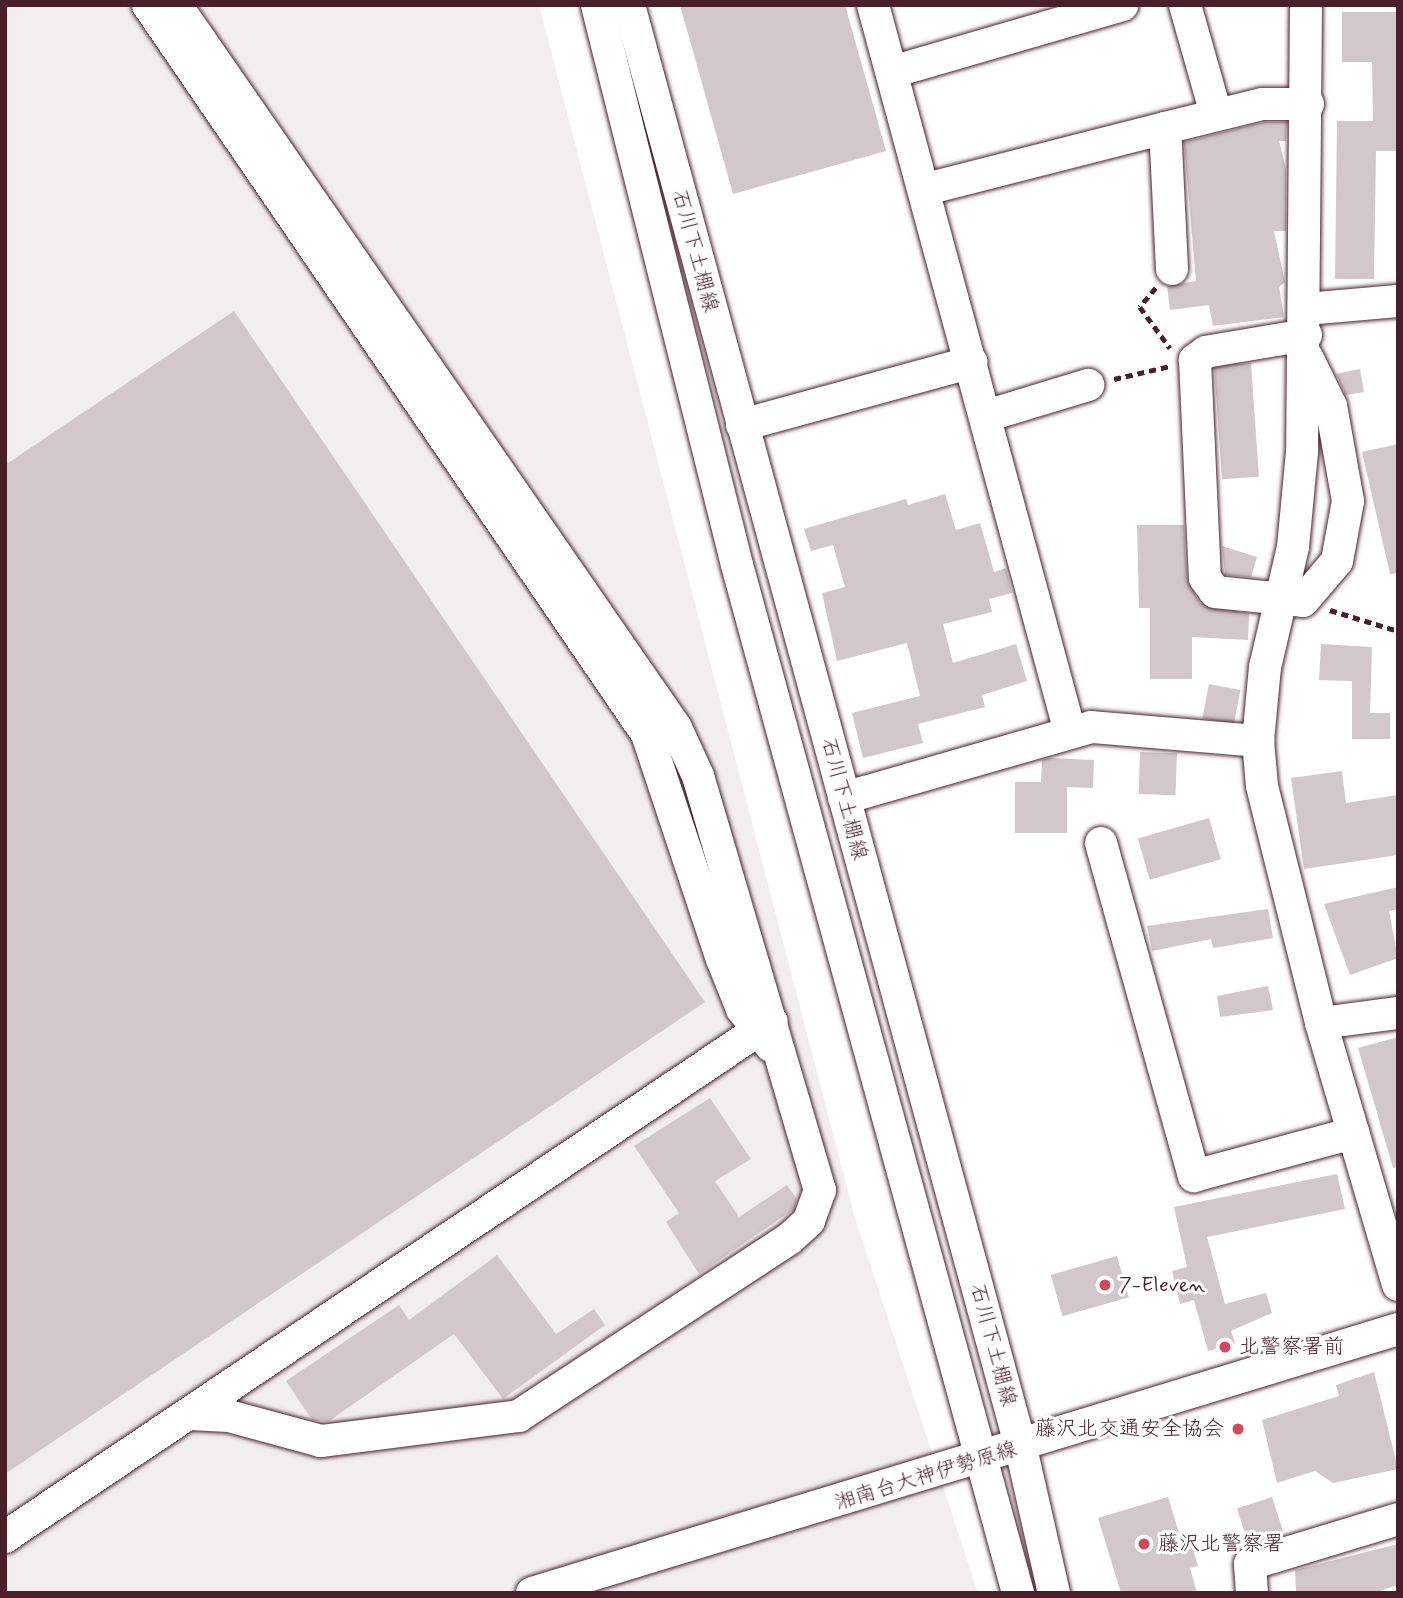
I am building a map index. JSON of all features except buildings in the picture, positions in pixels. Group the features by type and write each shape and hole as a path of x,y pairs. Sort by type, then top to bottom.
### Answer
{"street":[{"path":"148,5 647,734 722,959 786,1063 818,1171 816,1205 801,1230 519,1416 321,1441 229,1416 190,1414"},
{"path":"176,5 677,728 698,776 764,1025"},
{"name":"石川下土棚線","path":"597,5 737,565 985,1459 1018,1593"},
{"name":"石川下土棚線","path":"629,5 1021,1448 1054,1593"},
{"path":"873,5 926,189 1070,733"},
{"path":"892,72 1122,5"},
{"path":"1185,5 1216,114"},
{"path":"1306,5 1306,333 1299,495 1292,602 1265,667 1258,741 1262,786 1321,1023 1398,1285"},
{"path":"926,189 1216,114 1262,104 1308,104"},
{"path":"1165,128 1172,268"},
{"path":"1306,333 1331,406 1348,501 1337,561 1292,602 1216,592 1205,578 1195,360 1206,352 1306,333 1398,301"},
{"path":"742,425 972,362"},
{"path":"986,416 1088,385"},
{"path":"844,798 1091,727 1258,741"},
{"path":"1101,843 1194,1176 1353,1133"},
{"path":"1321,1023 1398,1013"},
{"path":"5,1537 764,1025"},
{"name":"湘南台大神伊勢原線","path":"532,1593 985,1459 1398,1329"},
{"path":"1252,1593 1250,1564 1398,1519"}],"path":[{"path":"1140,307 1176,356 1195,360"},
{"path":"1088,385 1195,360"},
{"path":"1292,602 1398,631"}],"shaded area":[{"path":"5,5 539,5 855,1218 978,1593 5,1593"}],"place":[{"name":"7-Eleven","path":"1105,1285"},
{"name":"北警察署前","path":"1225,1347"},
{"name":"藤沢北交通安全協会","path":"1238,1429"},
{"name":"藤沢北警察署","path":"1144,1544"}]}
